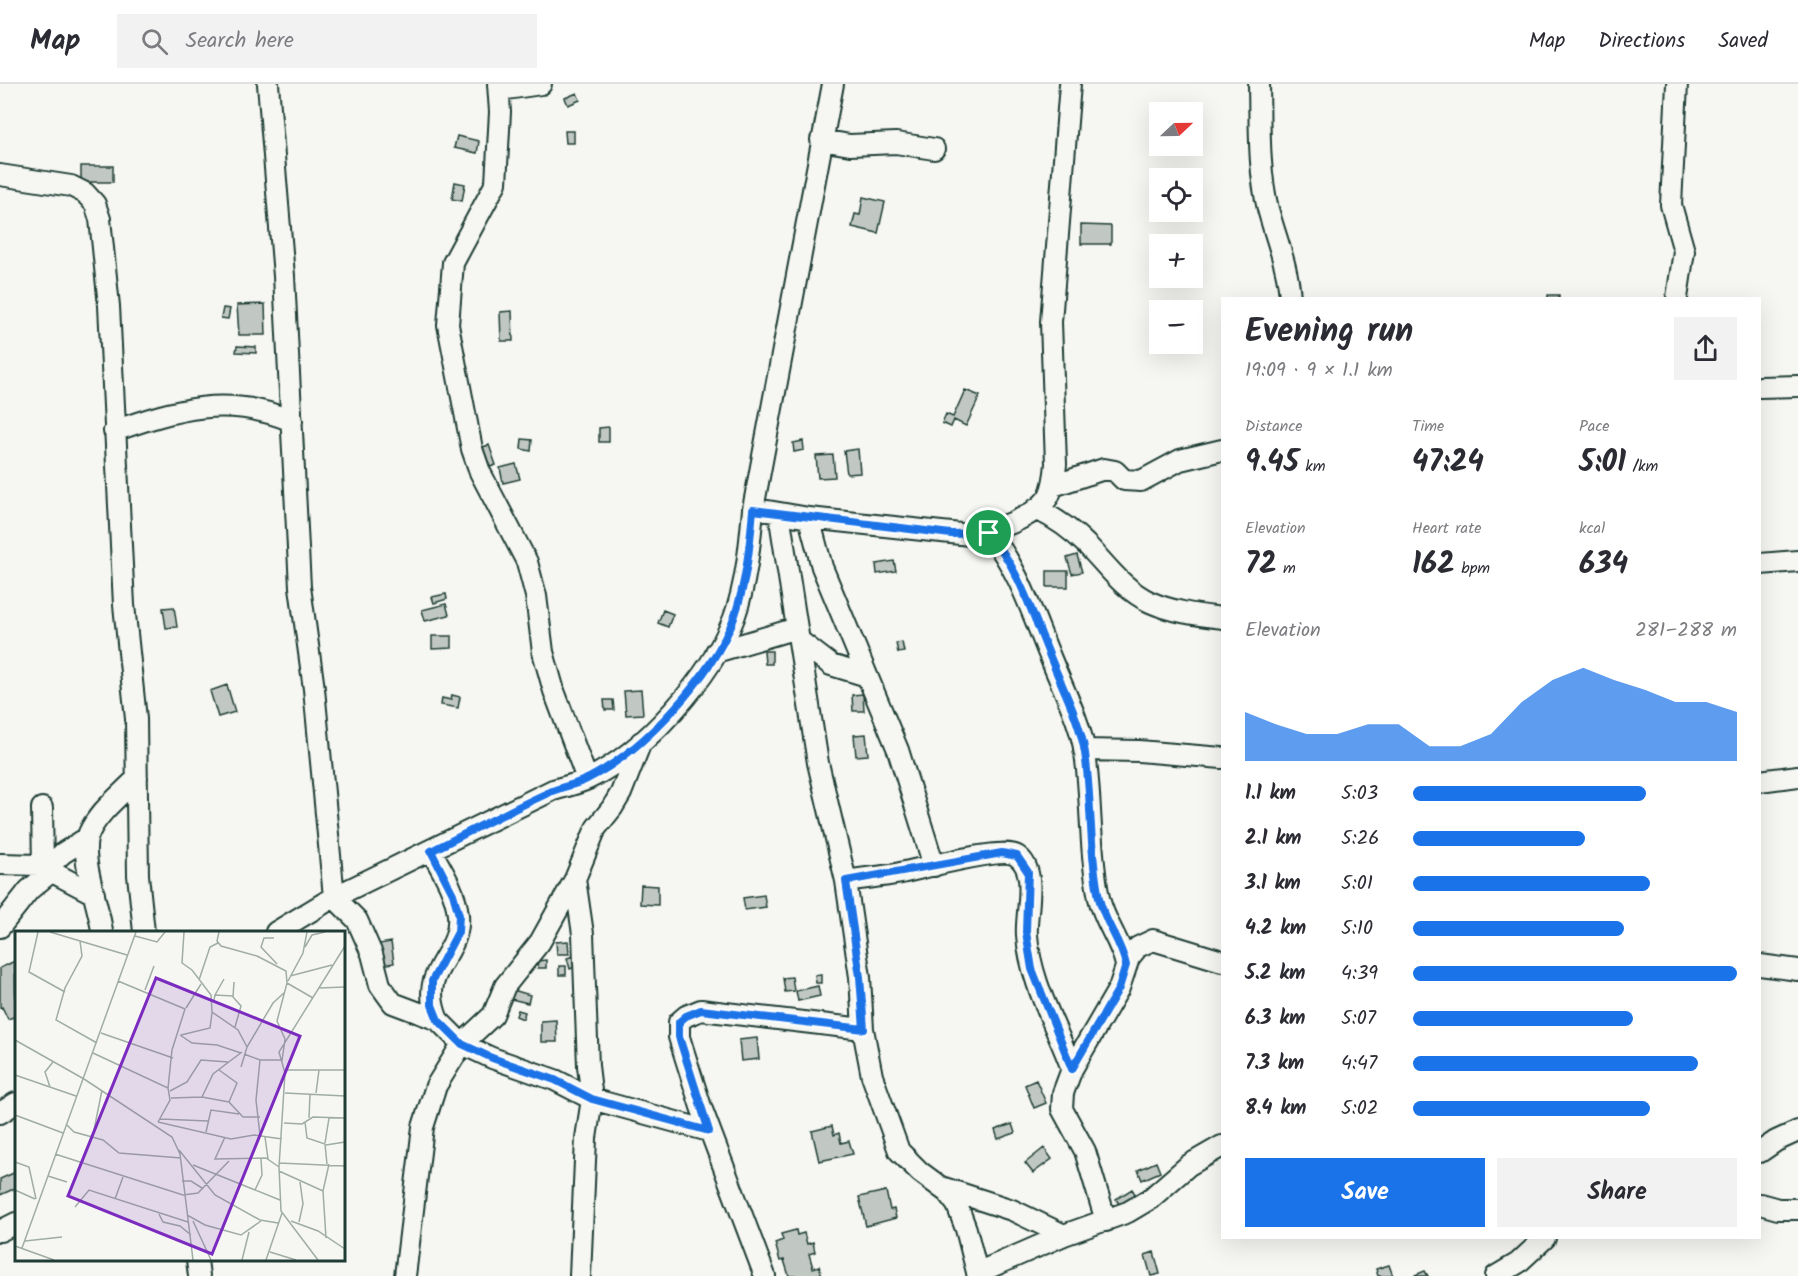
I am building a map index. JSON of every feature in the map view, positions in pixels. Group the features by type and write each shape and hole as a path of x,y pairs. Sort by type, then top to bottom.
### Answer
{"street":[{"path":"268,84 284,276 300,587 314,689 334,897 357,920 363,930 380,986 386,996 400,1007 438,1020"},
{"path":"541,84 499,87 496,183 453,263 448,325 472,449 480,472 527,562 536,596 543,652 562,713 587,779"},
{"path":"279,931 334,897 553,790 587,779 616,762 679,705 716,652 734,618 745,572 753,510 833,84"},
{"path":"753,510 809,518 917,528 951,534 989,533 1036,509 1048,498 1053,486 1056,464 1051,322 1070,84"},
{"path":"1259,84 1261,155 1265,191 1288,275 1290,297"},
{"path":"1677,84 1671,205 1684,251 1677,297"},
{"path":"821,140 850,145 896,143 934,148"},
{"path":"0,175 71,186 85,193 95,204 104,244 124,605 135,710 138,875 144,931"},
{"path":"1761,387 1798,386"},
{"path":"114,431 176,411 236,406 266,410 292,421"},
{"path":"1053,486 1104,469 1115,471 1124,480 1141,481 1180,460 1221,450"},
{"path":"1036,509 1056,519 1087,545 1105,567 1132,591 1149,601 1166,608 1221,618"},
{"path":"779,513 818,763 846,881 872,1076 899,1151 920,1172 941,1187 957,1205 978,1274 1064,1235 1106,1221 1149,1199 1189,1166 1221,1147"},
{"path":"809,518 822,567 898,750 934,866"},
{"path":"989,533 1002,548 1028,602 1068,698 1084,750 1093,866 1099,900 1105,920 1126,965"},
{"path":"1761,564 1798,561"},
{"path":"716,652 799,635"},
{"path":"799,635 831,664 867,676"},
{"path":"405,1276 423,1127 436,1086 462,1044 493,1015 505,986 540,942 575,879 596,828 621,793 642,739"},
{"path":"1084,750 1140,751 1221,758"},
{"path":"102,931 89,876 87,838 95,822 137,777"},
{"path":"1761,781 1798,777"},
{"path":"42,808 47,869"},
{"path":"0,927 47,869 63,854 87,838"},
{"path":"431,851 453,894 459,915 458,932 432,981 432,1005 438,1020 462,1044 492,1058 555,1080 592,1099 709,1131"},
{"path":"846,881 1002,853 1017,856 1024,862 1029,885 1026,932 1032,969 1072,1069"},
{"path":"0,864 47,869 94,894"},
{"path":"575,879 583,934 588,1066 592,1099 586,1138 580,1276"},
{"path":"1106,1221 1085,1151 1062,1109 1063,1093 1072,1069 1119,988 1126,965 1138,947 1153,940 1221,961"},
{"path":"1761,965 1798,970"},
{"path":"765,1276 709,1131 679,1037 679,1022 686,1016 701,1010 864,1029"},
{"path":"0,1113 15,1104"},
{"path":"1768,1147 1798,1117"},
{"path":"1768,1147 1798,1131"},
{"path":"941,1187 1012,1210 1064,1235"},
{"path":"1761,1204 1798,1209"},
{"path":"0,1231 15,1224"},
{"path":"1496,1276 1521,1270 1544,1239"},
{"path":"197,1261 199,1276"}],"building":[{"path":"577,93 580,100 568,105 565,98"},
{"path":"565,131 574,131 574,143 566,143"},
{"path":"457,136 479,141 477,153 454,148"},
{"path":"81,166 113,166 113,182 81,182"},
{"path":"455,182 465,184 462,201 452,199"},
{"path":"863,197 885,202 878,233 852,227 855,214 860,215"},
{"path":"1081,225 1111,226 1111,244 1081,244"},
{"path":"265,304 266,335 239,335 237,305"},
{"path":"223,308 230,309 228,319 221,318"},
{"path":"512,311 513,341 501,341 500,312"},
{"path":"237,346 256,347 256,353 236,352"},
{"path":"965,390 980,396 966,426 954,420 951,427 942,423 946,414 953,417"},
{"path":"609,427 609,442 599,442 599,428"},
{"path":"522,439 532,440 531,451 521,449"},
{"path":"803,441 804,450 794,452 793,443"},
{"path":"489,445 496,465 484,469 477,449"},
{"path":"858,449 860,473 847,474 844,451"},
{"path":"833,455 835,477 818,478 816,456"},
{"path":"516,464 520,479 503,483 500,468"},
{"path":"1077,555 1082,572 1072,574 1067,558"},
{"path":"894,561 896,571 877,574 876,564"},
{"path":"1047,571 1068,571 1068,587 1047,587"},
{"path":"446,594 447,599 434,603 432,597"},
{"path":"446,604 449,615 425,621 422,610"},
{"path":"174,607 177,627 166,628 163,608"},
{"path":"663,610 673,614 668,627 658,623"},
{"path":"432,636 452,636 452,648 432,649"},
{"path":"902,642 904,652 898,653 896,643"},
{"path":"764,651 772,651 772,664 765,664"},
{"path":"227,685 235,712 218,717 210,691"},
{"path":"641,690 643,714 626,715 624,691"},
{"path":"863,694 864,711 853,711 852,695"},
{"path":"452,695 460,697 458,708 441,705 442,698 451,700"},
{"path":"604,700 613,700 614,710 605,710"},
{"path":"866,734 868,755 856,756 854,735"},
{"path":"641,885 658,886 658,905 640,904"},
{"path":"764,895 766,907 745,910 743,898"},
{"path":"568,941 569,954 557,954 556,942"},
{"path":"391,942 394,963 383,965 379,944"},
{"path":"574,956 577,966 570,969 567,958"},
{"path":"546,960 546,968 538,968 537,961"},
{"path":"15,961 15,1016 8,1019 2,1007 0,1008 0,968"},
{"path":"559,966 566,966 566,975 559,975"},
{"path":"821,974 821,983 816,983 815,975"},
{"path":"792,977 794,991 785,992 783,978"},
{"path":"818,986 820,996 798,1001 796,991"},
{"path":"513,990 530,995 528,1003 511,999"},
{"path":"518,1010 525,1012 523,1019 516,1016"},
{"path":"556,1020 557,1042 541,1042 541,1021"},
{"path":"757,1038 759,1059 741,1061 739,1040"},
{"path":"1036,1080 1046,1103 1034,1108 1025,1085"},
{"path":"1012,1124 1015,1133 998,1139 995,1130"},
{"path":"832,1126 834,1135 839,1133 841,1143 849,1141 853,1154 819,1161 812,1131"},
{"path":"1044,1148 1052,1159 1033,1173 1025,1163"},
{"path":"1156,1162 1160,1172 1142,1180 1138,1170"},
{"path":"15,1172 15,1188 0,1195 0,1179"},
{"path":"1132,1189 1137,1197 1121,1207 1116,1199"},
{"path":"886,1191 890,1210 894,1209 896,1218 866,1226 859,1197"},
{"path":"796,1230 797,1235 804,1233 807,1244 813,1242 815,1252 809,1254 813,1268 819,1266 822,1276 789,1276 784,1260 780,1261 775,1243 783,1240 781,1234"},
{"path":"1154,1252 1160,1274 1151,1276 1145,1255"},
{"path":"1389,1265 1393,1276 1378,1276 1376,1269"},
{"path":"1425,1271 1428,1276 1415,1276 1415,1275"}],"route":[{"path":"753,510 809,518 917,528 951,534 989,533 1002,548 1011,564 1068,698 1084,750 1088,777 1093,866 1099,900 1105,920 1125,957 1126,965 1119,988 1072,1069 1032,969 1026,932 1028,872 1024,862 1011,853 987,855 894,874 846,881 860,977 864,1029 701,1010 686,1016 679,1022 679,1037 709,1131 617,1108 592,1099 555,1080 492,1058 462,1044 438,1020 432,1005 432,981 458,932 459,915 444,873 431,851 553,790 587,779 616,762 679,705 716,652 734,618 745,572 753,510"}]}
